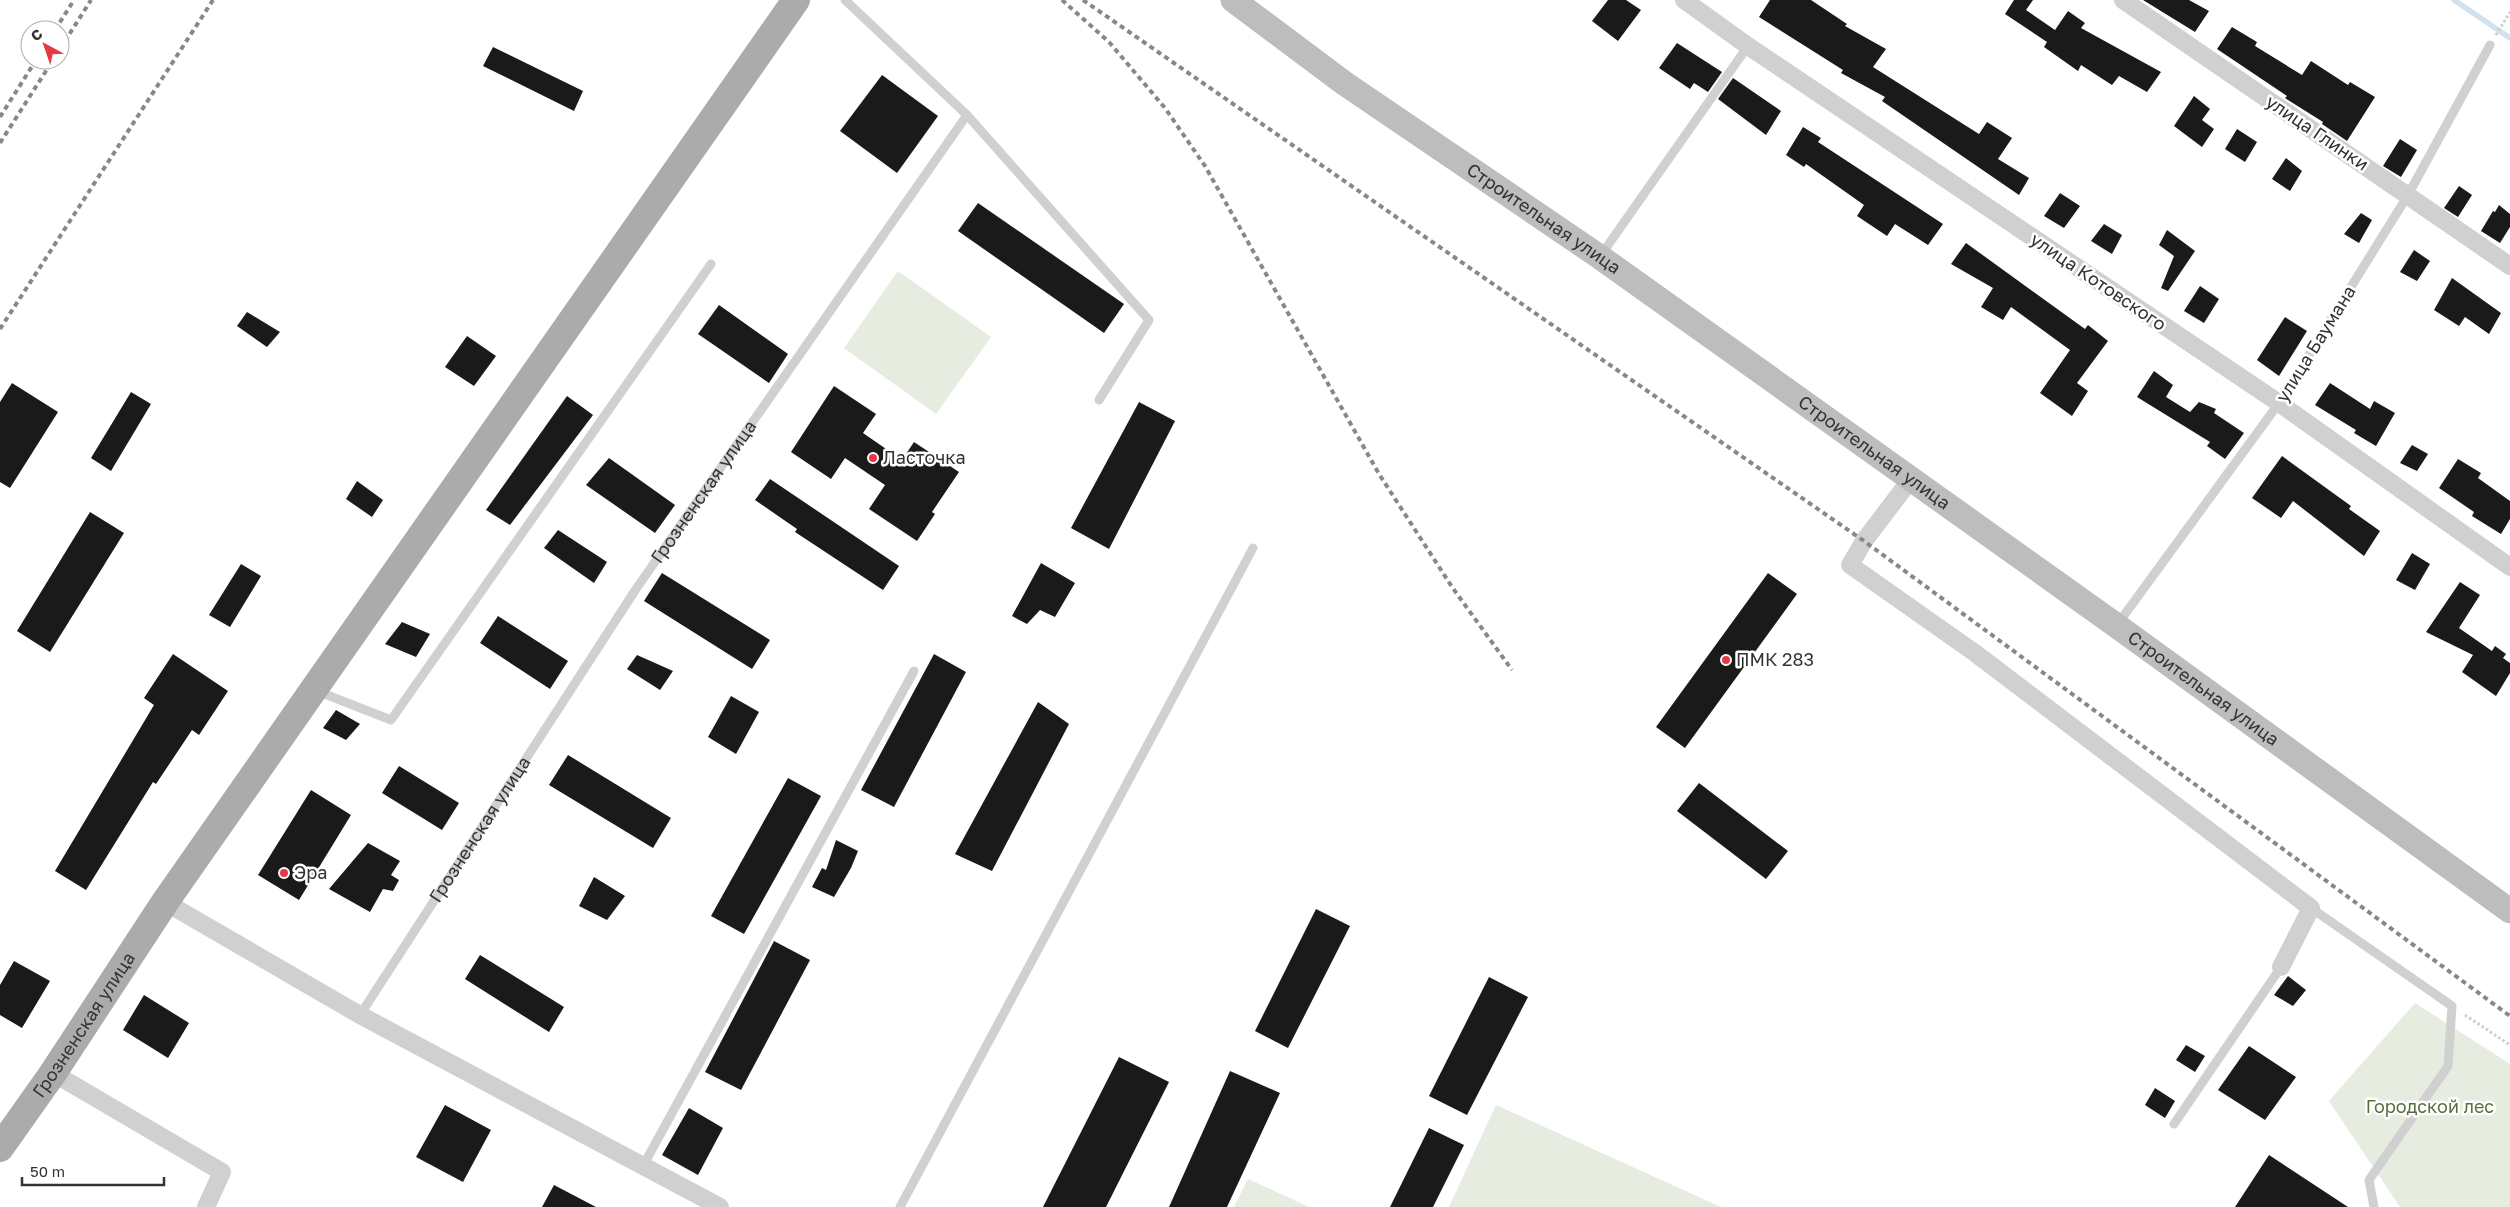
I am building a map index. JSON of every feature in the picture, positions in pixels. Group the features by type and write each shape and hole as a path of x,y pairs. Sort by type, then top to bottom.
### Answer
{"main road":[{"name":"Грозненская улица","path":"0,1148 53,1074 165,902 796,0"}],"street":[{"name":"Строительная улица","path":"1233,0 1344,83 1600,257 2117,626 2510,911"},
{"name":"улица Котовского","path":"1684,0 1748,46 2279,403 2510,567"},
{"name":"улица Глинки","path":"2123,0 2510,266"},
{"path":"1911,479 1864,540 1850,565 1975,654 2311,908 2280,967"},
{"path":"165,902 360,1015 720,1207"},
{"path":"53,1074 222,1172 206,1207"}],"lane":[{"path":"845,0 967,115 1149,320 1099,400"},
{"name":"улица Баумана","path":"2117,626 2279,403 2408,195 2490,45"},
{"path":"1600,257 1748,46"},
{"name":"Грозненская улица","path":"360,1015 636,589 967,115"},
{"path":"314,690 391,720 711,264"},
{"path":"900,1207 1253,548"},
{"path":"643,1166 914,671"},
{"path":"2311,908 2452,1006 2448,1066 2369,1180 2374,1207"},
{"path":"2174,1124 2280,967"}],"path":[{"path":"2490,45 2510,12"},
{"path":"2452,1006 2510,1045"}],"green space":[{"path":"898,271 991,337 936,414 844,348"},
{"name":"Городской лес","path":"2415,1003 2510,1064 2510,1207 2400,1207 2329,1101"},
{"path":"1496,1105 1721,1207 1449,1207"},
{"path":"1248,1179 1309,1207 1234,1207"}],"building":[{"path":"1608,0 1626,0 1641,10 1618,41 1592,21"},
{"path":"1770,0 1811,0 1847,24 1845,26 1886,49 1873,67 1979,134 1987,122 2012,138 1998,159 2029,178 2019,195 1882,101 1885,97 1841,73 1843,70 1759,17"},
{"path":"2014,0 2033,0 2026,10 2055,30 2068,11 2085,23 2081,28 2161,72 2147,92 2119,76 2112,85 2081,65 2078,71 2044,47 2047,42 2005,14"},
{"path":"2143,0 2189,0 2209,11 2195,32"},
{"path":"2232,27 2257,42 2255,46 2302,75 2311,61 2348,85 2350,82 2375,97 2347,141 2322,124 2323,122 2285,98 2287,96 2217,49"},
{"path":"1677,43 1722,72 1708,92 1694,83 1690,89 1659,68"},
{"path":"493,47 583,91 574,111 483,66"},
{"path":"882,75 938,116 897,173 840,131"},
{"path":"1733,78 1781,111 1766,135 1718,99"},
{"path":"2194,96 2210,109 2202,120 2214,129 2202,147 2174,126"},
{"path":"1803,127 1821,138 1818,142 1943,224 1928,245 1895,224 1887,236 1857,216 1864,205 1806,164 1804,167 1786,155"},
{"path":"2237,129 2257,142 2245,162 2225,149"},
{"path":"2400,139 2417,150 2401,177 2383,166"},
{"path":"2286,158 2302,171 2290,191 2272,179"},
{"path":"2459,186 2472,195 2458,217 2444,208"},
{"path":"2060,193 2080,206 2064,228 2044,216"},
{"path":"978,203 1124,304 1104,333 958,231"},
{"path":"2499,205 2510,214 2510,227 2500,243 2481,231 2493,211 2495,212"},
{"path":"2361,213 2372,220 2359,243 2344,234"},
{"path":"2104,224 2122,235 2112,254 2091,241"},
{"path":"2167,230 2195,251 2168,291 2161,288 2174,256 2159,245"},
{"path":"1966,243 2085,329 2088,325 2108,341 2077,383 2088,391 2072,416 2040,393 2070,350 2011,307 2003,320 1981,307 1993,288 1951,264"},
{"path":"2414,250 2430,261 2417,281 2400,272"},
{"path":"2452,278 2501,313 2489,334 2465,317 2459,326 2434,310"},
{"path":"2200,286 2219,299 2204,323 2184,311"},
{"path":"719,305 788,354 769,383 698,334"},
{"path":"247,312 280,332 267,347 237,326"},
{"path":"2285,317 2307,331 2279,376 2257,360"},
{"path":"467,336 496,356 474,386 445,367"},
{"path":"2154,371 2173,385 2166,397 2190,412 2199,402 2216,409 2214,413 2244,433 2225,459 2207,446 2210,442 2137,397"},
{"path":"12,383 58,412 10,488 0,482 0,402"},
{"path":"2330,383 2370,409 2374,401 2395,413 2376,446 2354,433 2356,430 2315,405"},
{"path":"834,386 876,414 863,433 902,460 914,442 959,472 932,512 935,514 917,541 869,509 885,485 845,458 831,479 791,452"},
{"path":"131,392 151,404 111,471 91,458"},
{"path":"567,396 593,415 510,525 486,510"},
{"path":"1139,402 1175,421 1109,549 1071,528"},
{"path":"2412,445 2428,454 2417,471 2400,463"},
{"path":"2282,456 2351,506 2349,509 2380,531 2364,556 2293,501 2281,518 2252,498"},
{"path":"609,458 675,505 655,533 586,485"},
{"path":"2458,459 2481,473 2478,478 2510,501 2510,519 2501,534 2472,516 2474,512 2439,488"},
{"path":"770,479 899,566 883,590 795,532 797,529 755,500"},
{"path":"357,481 383,500 372,517 346,499"},
{"path":"90,512 124,533 50,652 17,631"},
{"path":"558,530 607,562 594,583 544,548"},
{"path":"2412,553 2430,564 2415,590 2396,580"},
{"path":"1041,563 1075,583 1055,617 1040,610 1027,624 1012,616"},
{"path":"241,564 261,576 230,627 209,615"},
{"path":"662,573 770,640 752,669 644,601"},
{"name":"ПМК 283","path":"1768,573 1797,594 1685,748 1656,727"},
{"path":"2460,582 2480,595 2459,628 2492,651 2495,646 2506,654 2503,658 2510,663 2510,673 2496,696 2462,672 2473,655 2426,632"},
{"path":"498,616 568,661 550,689 480,643"},
{"path":"402,622 430,634 416,657 385,644"},
{"path":"173,654 228,691 199,735 192,730 156,784 153,782 86,890 55,871 154,705 144,698"},
{"path":"934,654 966,672 894,807 861,790"},
{"path":"637,655 673,671 660,690 627,669"},
{"path":"731,696 759,712 736,754 708,737"},
{"path":"1038,702 1069,724 992,871 955,854"},
{"path":"336,710 360,724 346,740 323,728"},
{"path":"568,755 671,818 653,848 549,785"},
{"path":"399,766 459,803 442,830 382,793"},
{"path":"788,778 821,796 744,934 711,916"},
{"path":"1699,783 1788,851 1766,879 1677,811"},
{"path":"311,790 351,815 299,900 258,875"},
{"path":"836,840 858,851 851,868 834,897 812,887 822,868 826,870"},
{"path":"368,843 400,861 391,875 399,880 393,891 383,889 370,912 329,889"},
{"path":"594,877 625,896 607,920 579,906"},
{"path":"1316,909 1350,926 1288,1048 1255,1031"},
{"path":"774,941 810,960 741,1090 705,1072"},
{"path":"480,955 564,1007 549,1032 465,979"},
{"path":"14,961 50,981 22,1028 0,1015 0,985"},
{"path":"2288,976 2306,990 2293,1006 2274,995"},
{"path":"1489,977 1528,997 1467,1115 1429,1096"},
{"path":"144,995 189,1023 168,1058 123,1030"},
{"path":"2186,1045 2205,1056 2195,1072 2176,1060"},
{"path":"2249,1046 2296,1077 2265,1120 2218,1090"},
{"path":"1119,1057 1169,1082 1106,1207 1043,1207"},
{"path":"1230,1071 1280,1093 1227,1207 1169,1207"},
{"path":"2155,1088 2175,1101 2165,1118 2145,1105"},
{"path":"445,1105 491,1130 463,1182 416,1157"},
{"path":"689,1108 723,1128 698,1175 662,1155"},
{"path":"1429,1128 1464,1145 1433,1207 1390,1207"},
{"path":"2269,1155 2348,1207 2235,1207"},
{"path":"554,1185 596,1207 542,1207"}],"waterway":[{"path":"2454,0 2510,38"}],"railway":[{"path":"61,20 74,0"},
{"path":"70,33 91,0"},
{"path":"0,329 213,0"},
{"path":"1062,0 1109,42 1165,108 1205,166 1379,474 1452,587 1512,670"},
{"path":"1083,0 1864,541 2510,1016"},
{"path":"0,117 30,70"},
{"path":"0,143 47,70"}],"place":[{"name":"Ласточка","path":"873,458"},
{"name":"ПМК 283","path":"1726,660"},
{"name":"Эра","path":"284,873"}]}
